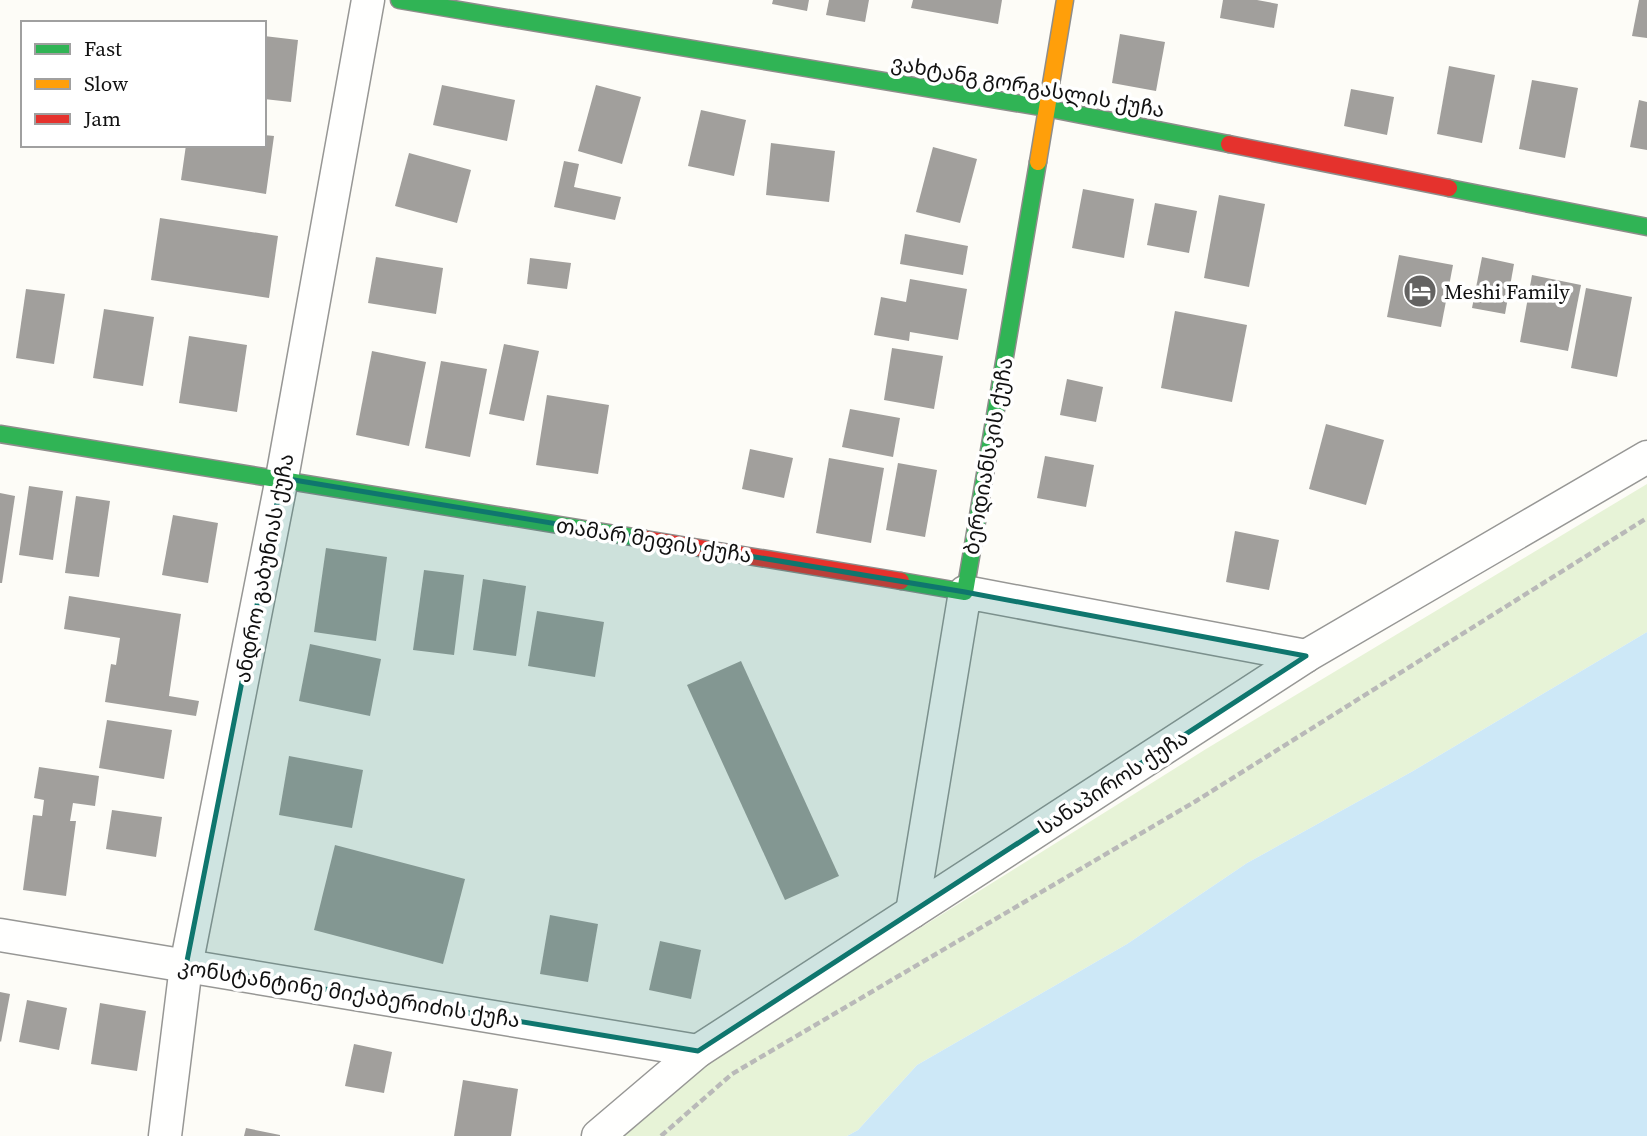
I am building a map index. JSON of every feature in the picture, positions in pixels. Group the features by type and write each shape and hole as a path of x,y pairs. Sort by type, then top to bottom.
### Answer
{"street":[{"name":"ანდრო გაბუნიას ქუჩა","path":"165,1136 186,966 282,478 368,0"},
{"name":"ვახტანგ გორგასლის ქუჩა","path":"399,0 1046,108 1647,227"},
{"name":"ბერდიანსკის ქუჩა","path":"912,912 1065,0"},
{"name":"თამარ მეფის ქუჩა","path":"0,434 282,478 965,592 1306,656"},
{"name":"სანაპიროს ქუჩა","path":"598,1136 698,1051 1306,656 1647,457"},
{"name":"კონსტანტინე მიქაბერიძის ქუჩა","path":"0,935 698,1051"}],"path":[{"path":"661,1136 732,1074 1196,801 1647,518"}],"highlighted area":[{"path":"282,478 965,592 1306,656 698,1051 186,966"}],"green space":[{"path":"1647,484 1647,632 1413,771 1247,863 1127,944 917,1065 858,1130 847,1136 620,1136 709,1060 1206,749"}],"water":[{"path":"1647,632 1647,1136 847,1136 858,1130 917,1065 1127,944 1247,863 1413,771"}],"building":[{"path":"773,0 809,0 807,11 772,4"},
{"path":"829,0 869,0 865,22 826,15"},
{"path":"913,0 1002,0 998,24 911,8"},
{"path":"1223,0 1257,0 1278,4 1274,28 1220,18"},
{"path":"1639,0 1647,0 1647,38 1632,36"},
{"path":"1120,34 1165,42 1156,91 1112,83"},
{"path":"266,36 298,40 291,102 266,99"},
{"path":"1449,66 1495,75 1482,143 1437,134"},
{"path":"1532,80 1578,88 1565,158 1519,149"},
{"path":"442,85 515,100 507,141 433,125"},
{"path":"596,85 641,97 622,164 578,151"},
{"path":"1351,89 1394,97 1387,135 1344,126"},
{"path":"1639,100 1647,102 1647,150 1630,147"},
{"path":"701,110 746,120 734,176 688,166"},
{"path":"266,135 274,136 266,194 181,180 186,147 266,147"},
{"path":"771,143 835,151 829,202 766,195"},
{"path":"933,147 977,159 960,223 916,212"},
{"path":"409,153 471,170 457,223 395,206"},
{"path":"564,161 579,164 574,187 621,197 615,220 554,207"},
{"path":"1083,189 1134,199 1124,258 1072,248"},
{"path":"1219,195 1265,204 1249,287 1204,278"},
{"path":"1155,203 1197,211 1189,253 1147,245"},
{"path":"160,218 278,236 269,298 151,280"},
{"path":"905,234 968,246 963,275 900,264"},
{"name":"Meshi Family","path":"1399,255 1453,265 1441,327 1387,317"},
{"path":"376,257 443,268 436,314 368,303"},
{"path":"1482,257 1514,264 1505,314 1472,308"},
{"path":"530,258 571,263 567,289 527,284"},
{"path":"1532,275 1581,285 1568,351 1520,342"},
{"path":"910,279 967,289 958,340 910,332 909,341 874,335 881,297 906,302"},
{"path":"1586,288 1632,297 1617,377 1571,368"},
{"path":"26,289 65,294 54,364 16,358"},
{"path":"104,309 154,317 143,386 93,378"},
{"path":"1175,311 1247,325 1232,402 1161,388"},
{"path":"189,336 247,345 237,412 179,403"},
{"path":"504,344 539,351 524,421 489,414"},
{"path":"892,348 943,356 934,409 884,400"},
{"path":"372,351 426,362 409,446 356,435"},
{"path":"441,361 487,369 470,457 425,448"},
{"path":"1067,379 1103,387 1096,422 1060,415"},
{"path":"547,395 609,405 598,474 536,465"},
{"path":"850,409 900,418 893,457 842,447"},
{"path":"1326,424 1384,440 1366,505 1309,489"},
{"path":"750,449 793,458 784,498 742,489"},
{"path":"1045,456 1094,465 1086,507 1037,498"},
{"path":"829,458 884,468 871,543 816,533"},
{"path":"898,463 937,470 925,537 886,530"},
{"path":"29,486 63,491 53,560 19,555"},
{"path":"0,493 15,496 2,583 0,583"},
{"path":"76,496 110,501 99,577 65,573"},
{"path":"173,515 218,523 208,583 162,575"},
{"path":"1235,531 1279,540 1269,590 1226,582"},
{"path":"326,548 387,557 376,641 314,632"},
{"path":"424,570 464,575 454,655 413,650"},
{"path":"483,579 526,586 516,656 473,650"},
{"path":"69,596 181,614 169,696 199,701 196,716 105,702 111,664 116,665 120,638 64,629"},
{"path":"537,611 604,622 595,677 528,666"},
{"path":"310,644 381,659 370,716 299,701"},
{"path":"741,661 839,876 785,900 687,685"},
{"path":"107,720 172,730 164,779 99,768"},
{"path":"289,756 363,770 352,828 279,815"},
{"path":"39,767 99,776 95,806 73,803 70,821 76,821 66,896 23,890 33,815 42,816 44,800 34,798"},
{"path":"112,810 162,817 156,857 106,849"},
{"path":"335,845 465,879 443,964 314,930"},
{"path":"550,915 598,924 588,982 540,974"},
{"path":"660,941 701,950 691,999 649,990"},
{"path":"0,992 10,994 1,1042 0,1041"},
{"path":"27,1000 67,1008 59,1050 19,1042"},
{"path":"100,1003 146,1011 137,1071 91,1064"},
{"path":"354,1044 392,1052 384,1093 345,1086"},
{"path":"463,1080 518,1089 511,1136 454,1136"},
{"path":"246,1128 280,1135 280,1136 244,1136"}],"traffic: fast":[{"path":"399,0 1046,108 1229,144"},
{"path":"901,581 965,592 1038,162"},
{"path":"1449,188 1647,227"},
{"path":"0,434 645,539"}],"traffic: slow":[{"path":"1038,162 1065,0"}],"traffic: jam":[{"path":"1229,144 1449,188"},
{"path":"645,539 901,581"}],"place":[{"name":"Meshi Family","path":"1420,291"}]}
